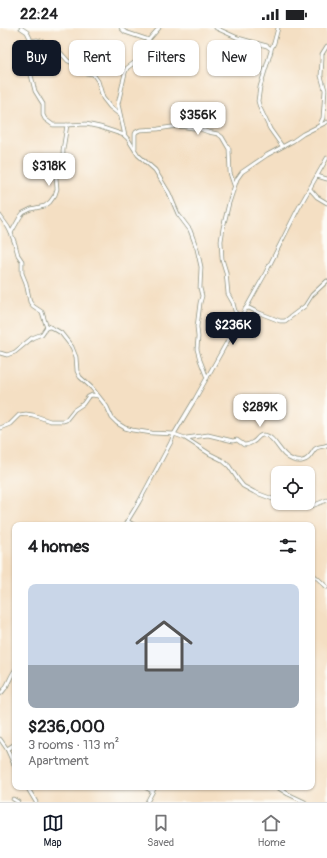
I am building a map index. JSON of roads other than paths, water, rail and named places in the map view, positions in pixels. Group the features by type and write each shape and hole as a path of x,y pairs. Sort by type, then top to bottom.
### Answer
{"street":[{"path":"21,28 28,34 30,40"},
{"path":"121,28 125,32 149,40 159,28"},
{"path":"216,28 238,38 267,46 271,49"},
{"path":"278,28 260,87 258,101 270,129 282,146"},
{"path":"238,323 233,303 228,294 226,272 222,259 221,241 234,186 238,176 242,172 267,155 325,121 326,90 321,76 322,54 327,46"},
{"path":"61,53 68,61 79,66 86,73 93,74 98,81 104,100 120,115"},
{"path":"125,136 118,104 126,70 133,63"},
{"path":"31,76 35,92 43,104 43,116 51,124 81,124 120,133 125,136 138,154 157,172 169,193 178,214 190,230 197,249 201,267 200,288 202,296 197,327 197,349 207,378"},
{"path":"58,125 65,132"},
{"path":"11,233 23,213 31,209 45,206 55,195 57,189 56,177 63,160 67,125"},
{"path":"135,150 135,134 140,130 181,126 219,134 229,149 230,169 234,186"},
{"path":"127,521 139,502 174,434 238,323 281,244 298,209 327,158"},
{"path":"317,176 327,179"},
{"path":"310,189 317,197 327,203"},
{"path":"0,216 11,233 18,255 22,261 22,273 32,306 42,312 46,324 59,332 72,347 76,357 78,374 109,409 113,420 125,428 174,434 185,438 222,460 243,486 271,498"},
{"path":"245,309 249,308 260,314 284,321 306,306 312,295 327,281"},
{"path":"0,353 7,355 15,352 32,338 42,334 46,328 49,327"},
{"path":"0,428 10,424 19,415 26,414 50,421 64,421 74,410 83,404 88,396 98,396"},
{"path":"185,438 208,435 227,440 237,440 244,445 251,444 259,436 264,435 274,442 287,458 300,462 310,457 316,448 327,445"},
{"path":"315,505 327,500"},
{"path":"315,576 327,587"},
{"path":"0,694 4,691 12,676"},
{"path":"0,739 12,760"},
{"path":"7,749 12,746"},
{"path":"29,790 36,802"},
{"path":"147,802 152,792 149,790"},
{"path":"282,790 305,802"},
{"path":"13,798 18,802"}]}
